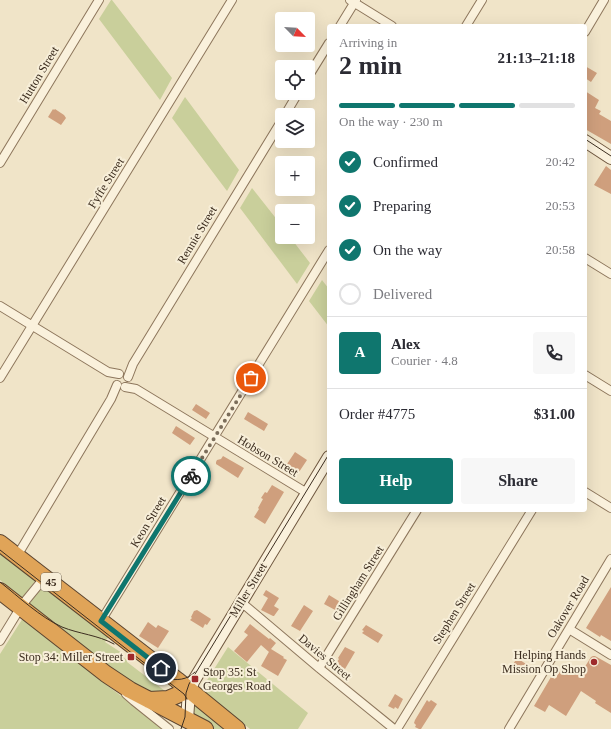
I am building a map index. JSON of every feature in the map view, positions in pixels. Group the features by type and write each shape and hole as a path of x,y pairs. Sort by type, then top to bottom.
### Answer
{"highway":[{"name":"45","path":"0,543 237,729"},
{"path":"0,591 123,686 185,723 205,729"},
{"path":"147,700 168,699 189,690"}],"street":[{"name":"Hutton Street","path":"0,162 99,0"},
{"name":"Fyffe Street","path":"0,378 232,0"},
{"path":"467,24 482,0"},
{"path":"587,29 604,0"},
{"path":"341,24 353,1 389,24"},
{"path":"315,66 327,46"},
{"name":"Rennie Street","path":"17,556 111,399 275,131"},
{"path":"587,143 611,158"},
{"name":"Keon Street","path":"101,621 327,253"},
{"path":"587,259 611,274"},
{"name":"Hobson Street","path":"0,306 214,438 307,493"},
{"path":"587,376 611,391"},
{"name":"Miller Street","path":"185,723 189,690 195,678 327,460"},
{"path":"587,493 611,508"},
{"name":"Gillingham Street","path":"319,668 416,512"},
{"name":"Stephen Street","path":"397,729 531,512"},
{"name":"Oakover Road","path":"509,729 611,559"},
{"path":"0,641 21,607 45,577"},
{"name":"Davies Street","path":"241,602 394,729"},
{"path":"569,630 611,655"},
{"path":"106,674 134,701 169,729"}],"green space":[{"path":"111,0 172,78 160,100 99,19"},
{"path":"185,97 239,170 227,191 172,118"},
{"path":"252,188 275,217 275,244 295,244 310,263 297,284 240,208"},
{"path":"322,280 327,286 327,324 309,301"},
{"path":"0,551 36,580 22,598 0,580"},
{"path":"44,586 109,636 105,642 122,653 120,655 127,660 127,662 165,691 166,694 140,691 27,606"},
{"path":"23,618 100,680 165,729 0,729 0,654"},
{"path":"228,647 308,713 298,729 250,729 206,693 204,685"},
{"path":"197,705 231,729 214,729 193,717 192,706"}],"building":[{"path":"587,67 597,73 591,82 587,79"},
{"path":"587,92 599,100 595,108 601,111 599,114 611,121 611,144 587,130"},
{"path":"53,109 64,115 66,118 61,125 48,117"},
{"path":"606,166 611,170 611,194 594,185"},
{"path":"196,404 210,413 206,419 192,410"},
{"path":"248,412 268,424 264,431 244,419"},
{"path":"176,426 195,438 190,445 172,433"},
{"path":"295,452 307,460 297,475 285,467"},
{"path":"223,456 244,468 238,478 216,464 217,460 221,459"},
{"path":"272,485 284,492 265,524 254,517 263,499 261,498 265,492 267,493"},
{"path":"611,587 611,641 601,635 600,637 586,628"},
{"path":"266,590 279,598 274,606 279,609 274,616 261,610 268,598 263,595"},
{"path":"329,595 342,603 343,605 340,610 338,609 337,611 324,604"},
{"path":"304,605 313,611 300,631 291,626"},
{"path":"197,610 211,619 203,628 190,620 194,611"},
{"path":"148,622 156,628 158,625 169,631 158,648 139,636"},
{"path":"250,624 276,643 271,649 287,660 278,676 261,666 269,652 261,645 247,662 234,651 248,635 244,632"},
{"path":"366,625 383,635 378,643 362,633 364,631 362,630"},
{"path":"345,647 355,652 345,669 338,665 339,663 337,662"},
{"path":"593,656 611,665 611,713 595,703 596,701 581,691 566,716 549,705 545,712 534,706 551,677 555,679 565,663 581,673"},
{"path":"517,658 529,666 524,674 512,666"},
{"path":"395,694 403,699 398,709 388,706"},
{"path":"427,700 429,702 431,700 437,704 421,729 419,729 415,727 416,725 414,723"}],"tram line":[{"path":"587,140 611,156"},
{"path":"181,729 185,717 186,693 189,684 327,457"},
{"path":"0,550 184,694 187,699"},
{"path":"0,582 54,623 114,644"},
{"path":"166,678 182,679 189,677 195,672"}],"way so far":[{"path":"191,476 251,378"}],"place":[{"name":"Stop 34: Miller Street","path":"131,657"},
{"name":"Helping Hands Mission Op Shop","path":"594,662"},
{"name":"Stop 35: St Georges Road","path":"195,679"}],"route":[{"path":"161,668 101,621 191,476"}]}
